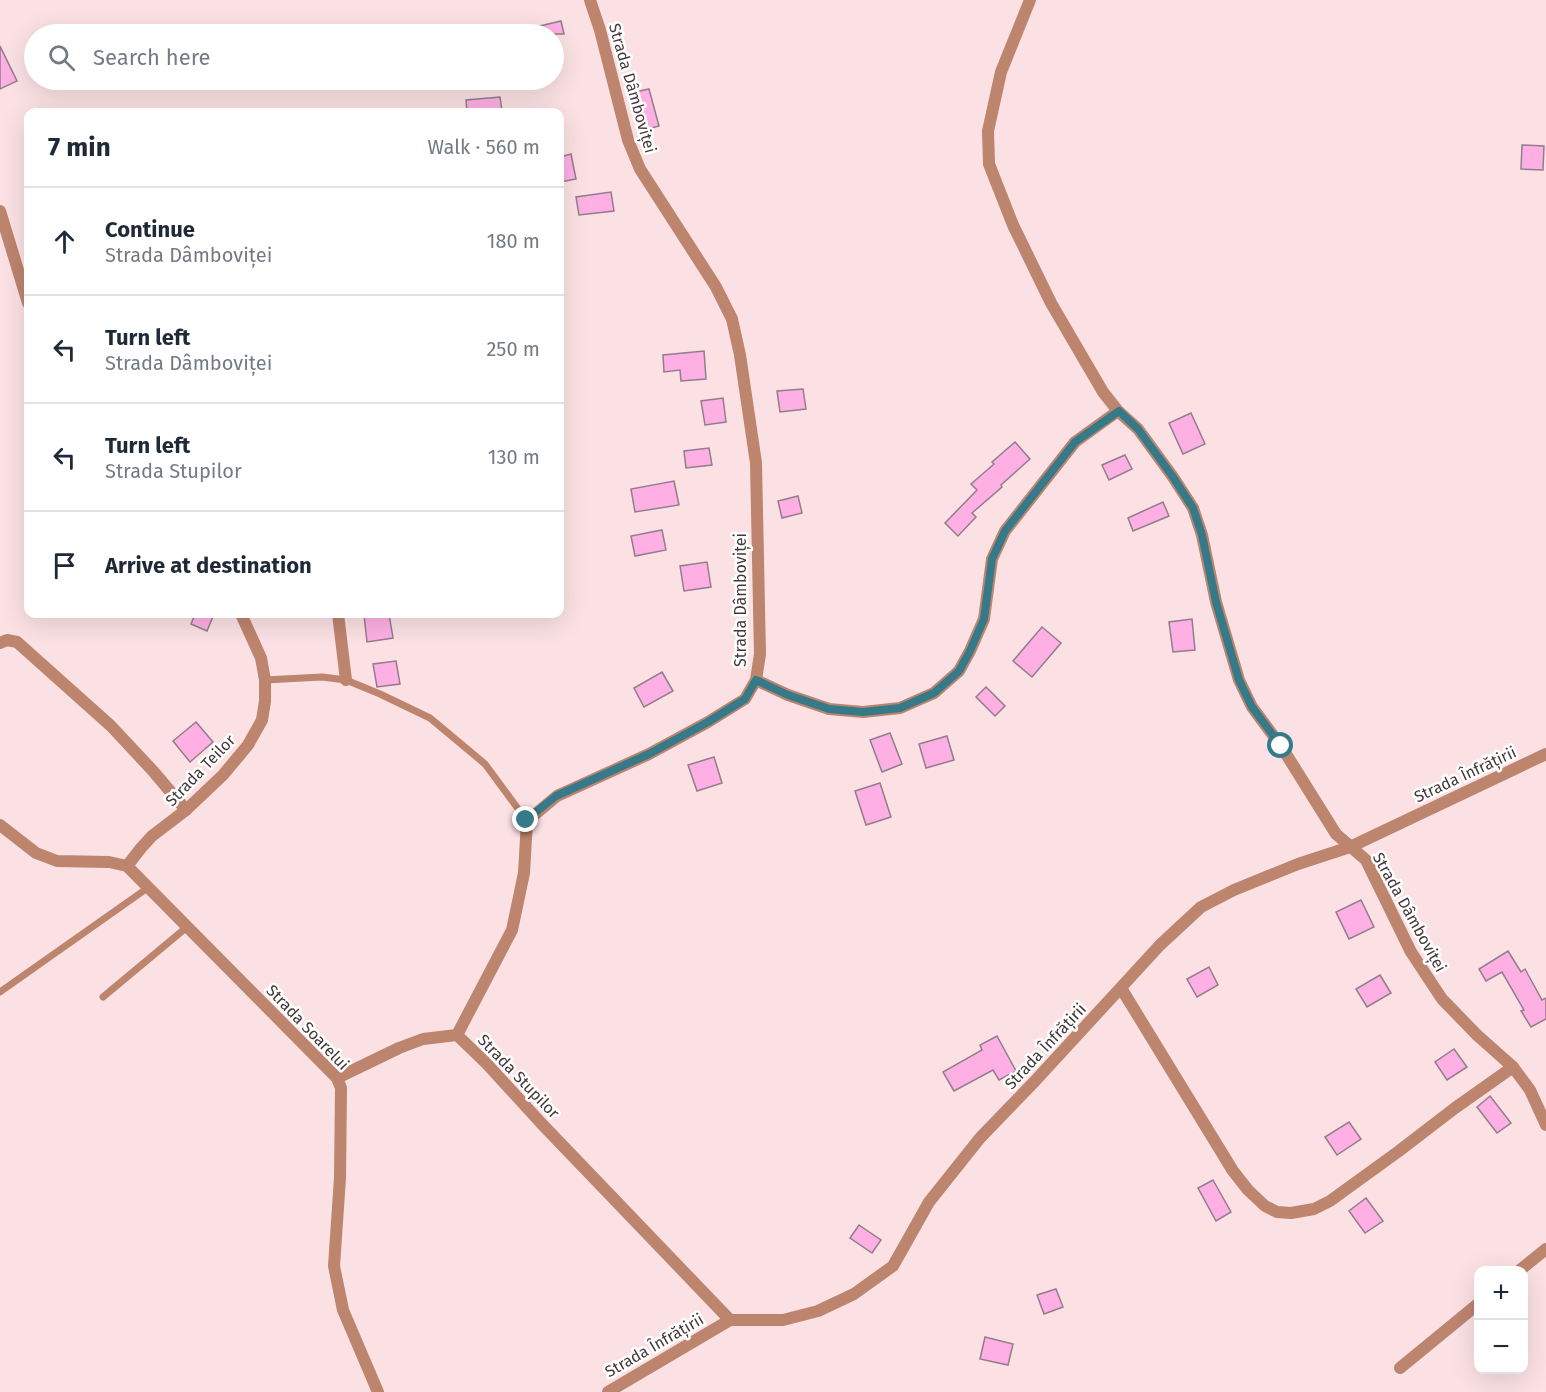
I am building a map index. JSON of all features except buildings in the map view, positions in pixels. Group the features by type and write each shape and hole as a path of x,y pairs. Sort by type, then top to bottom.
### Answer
{"street":[{"name":"Strada Dâmboviței","path":"590,0 628,140 640,169 716,287 732,319 740,355 756,463 760,654 756,680 788,695 829,709 863,712 900,708 934,693 959,671 970,651 984,619 992,559 1005,531 1075,442 1119,411 1138,429 1193,508 1202,535 1216,602 1239,680 1252,707 1281,746 1336,834 1366,860 1411,952 1442,999 1477,1035 1514,1067 1530,1090 1546,1125"},
{"path":"1030,0 1001,72 988,131 989,164 1013,225 1051,303 1103,392 1119,411"},
{"path":"0,211 24,290"},
{"name":"Strada Teilor","path":"128,866 152,836 186,810 223,775 248,745 262,720 265,680 261,657 243,618"},
{"path":"338,618 346,680"},
{"path":"0,643 7,640 17,642 111,726 186,810"},
{"path":"526,820 556,796 649,754 745,699 756,680"},
{"name":"Strada Înfrățirii","path":"608,1392 730,1320 783,1320 818,1311 854,1294 893,1266 928,1202 980,1138 1160,945 1201,907 1234,890 1298,864 1350,847 1546,754"},
{"name":"Strada Stupilor","path":"526,820 524,873 512,930 457,1035 730,1320"},
{"path":"0,825 36,853 57,861 109,862 128,866"},
{"name":"Strada Soarelui","path":"128,866 337,1078 341,1088 340,1178 334,1266 343,1310 378,1392"},
{"path":"1121,988 1233,1171 1265,1206 1277,1212 1291,1213 1314,1209 1330,1201 1455,1107 1514,1067"},
{"path":"337,1078 423,1039 457,1035"},
{"path":"1525,1266 1546,1249"},
{"path":"1400,1368 1474,1308"}],"lane":[{"path":"265,680 322,677 346,680 430,718 484,764 526,820"},
{"path":"0,992 149,887"},
{"path":"103,997 187,927"}],"route":[{"path":"526,820 556,796 649,754 708,722 745,699 756,680 788,695 829,709 863,712 900,708 934,693 959,671 970,651 984,619 992,559 1005,531 1075,442 1119,411 1138,429 1193,508 1202,535 1216,602 1239,680 1252,707 1281,746"}]}
